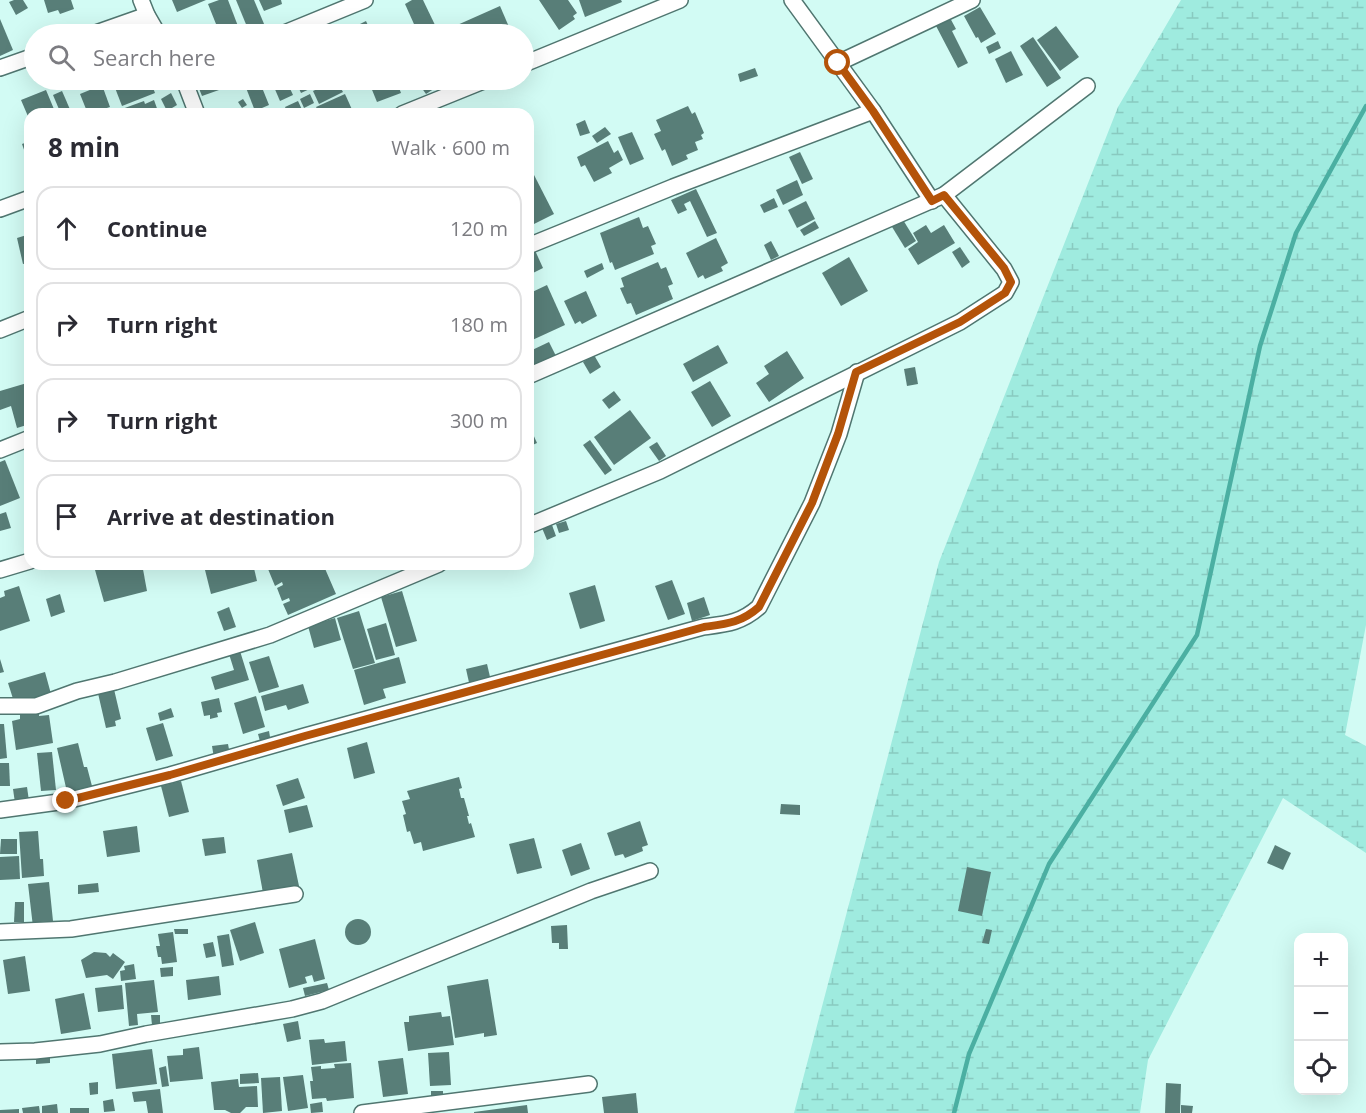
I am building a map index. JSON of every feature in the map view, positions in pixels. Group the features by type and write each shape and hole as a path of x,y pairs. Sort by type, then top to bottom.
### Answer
{"street":[{"path":"141,0 152,24"},
{"path":"306,24 365,0"},
{"path":"534,60 680,0"},
{"path":"534,524 660,471 960,322 1005,293 1011,282 1004,268 938,198 792,0"},
{"path":"838,63 972,0"},
{"path":"121,24 147,15"},
{"path":"0,68 24,60"},
{"path":"534,373 938,198 1087,86"},
{"path":"188,90 195,108"},
{"path":"417,108 461,90"},
{"path":"534,244 673,186 873,111"},
{"path":"0,209 24,200"},
{"path":"0,330 24,320"},
{"path":"0,810 66,801 170,775 305,736 748,617 759,607 812,503 838,434 856,372"},
{"path":"0,450 24,440"},
{"path":"0,570 24,563"},
{"path":"0,706 36,706 77,691 115,682 270,635 425,570"},
{"path":"0,1052 100,1044 138,1035 292,1009 322,1001 591,891 650,871"},
{"path":"0,932 71,929 295,894"},
{"path":"362,1113 589,1084"}],"green space":[{"path":"1181,0 1366,0 1366,625 1345,735 1366,746 1366,853 1283,798 1148,1060 1140,1113 794,1113 939,562 1118,107"}],"building":[{"path":"23,0 28,8 16,15 9,2"},
{"path":"44,0 71,0 74,9 60,14 58,10 48,13"},
{"path":"172,0 206,0 177,12"},
{"path":"228,0 237,24 216,24 208,4"},
{"path":"236,0 254,0 264,24 246,24"},
{"path":"259,0 281,0 282,4 264,11"},
{"path":"412,0 423,0 435,24 414,24 405,4"},
{"path":"539,0 568,0 577,13 573,16 575,19 559,30"},
{"path":"579,0 621,0 622,2 585,17"},
{"path":"500,6 508,24 460,24"},
{"path":"980,7 996,34 981,43 964,16"},
{"path":"949,16 956,29 952,31 968,63 958,68 935,24"},
{"path":"0,19 13,50 0,56"},
{"path":"1056,26 1079,57 1060,71 1037,40"},
{"path":"1033,37 1061,78 1047,87 1020,46"},
{"path":"998,41 1001,48 989,54 986,47"},
{"path":"1011,51 1023,75 1006,83 995,59"},
{"path":"755,68 758,76 740,82 738,74"},
{"path":"46,90 54,108 24,108 21,100"},
{"path":"90,90 104,90 110,107 86,108 80,94"},
{"path":"116,90 154,90 155,93 122,106"},
{"path":"200,90 219,90 202,96"},
{"path":"247,90 263,90 269,105 254,108"},
{"path":"275,90 291,90 293,95 280,101"},
{"path":"342,90 343,92 319,104 313,91"},
{"path":"372,90 400,90 401,93 377,102"},
{"path":"62,91 69,108 58,108 53,95"},
{"path":"171,93 177,105 166,108 161,99"},
{"path":"310,94 314,103 304,108 300,99"},
{"path":"345,94 351,108 317,108"},
{"path":"243,99 247,105 242,108 238,102"},
{"path":"154,100 157,108 125,108 144,101 145,104"},
{"path":"298,101 301,108 285,108"},
{"path":"688,106 692,114 695,112 704,133 701,135 703,139 695,142 698,150 686,155 688,159 672,166 665,149 662,151 654,134 661,131 656,120"},
{"path":"585,120 590,133 580,136 576,124"},
{"path":"605,127 611,134 597,143 592,136"},
{"path":"632,132 644,159 630,165 618,137"},
{"path":"608,141 614,153 618,150 623,160 609,168 612,173 594,182 585,165 581,167 577,157"},
{"path":"800,152 813,179 802,184 789,157"},
{"path":"534,175 554,214 534,224"},
{"path":"797,180 803,195 783,205 776,190"},
{"path":"696,189 717,233 707,237 690,201 684,204 687,210 678,214 671,200"},
{"path":"774,198 778,207 764,213 760,205"},
{"path":"806,201 815,219 797,228 788,210"},
{"path":"900,215 916,241 905,248 889,222"},
{"path":"639,217 643,228 648,226 656,244 651,246 654,254 615,270 612,262 610,263 600,233"},
{"path":"815,221 819,228 804,236 800,230"},
{"path":"926,225 931,233 944,225 955,243 918,265 908,249 918,242 913,233"},
{"path":"24,236 24,264 23,264 17,238"},
{"path":"716,238 728,263 721,267 723,271 705,279 703,275 698,278 686,253"},
{"path":"771,241 779,256 771,260 764,245"},
{"path":"960,247 970,262 962,268 952,252"},
{"path":"534,248 543,268 534,272"},
{"path":"849,257 868,291 841,306 822,273"},
{"path":"658,262 661,269 666,267 673,284 668,286 673,299 636,315 631,303 627,304 620,288 624,287 621,278"},
{"path":"602,263 604,269 587,278 584,271"},
{"path":"547,285 565,325 534,339 534,291"},
{"path":"586,291 597,316 582,324 580,321 575,324 564,301"},
{"path":"549,342 556,356 534,366 534,349"},
{"path":"718,345 728,363 693,382 683,364"},
{"path":"787,351 804,378 769,402 756,383 769,374 764,366"},
{"path":"594,355 601,367 590,374 583,362"},
{"path":"915,367 918,384 907,386 904,369"},
{"path":"710,381 731,416 712,427 691,392"},
{"path":"24,384 24,426 17,428 11,406 0,410 0,391"},
{"path":"614,391 621,400 609,409 602,400"},
{"path":"630,410 651,438 614,465 594,437"},
{"path":"590,440 612,470 605,475 583,445"},
{"path":"657,442 666,456 659,461 649,447"},
{"path":"5,460 20,498 0,506 0,462"},
{"path":"6,512 11,528 0,531 0,514"},
{"path":"566,521 569,530 559,533 556,524"},
{"path":"552,525 556,536 547,540 542,528"},
{"path":"95,570 143,570 147,591 104,602"},
{"path":"205,570 254,570 257,581 211,594"},
{"path":"268,570 326,570 336,594 288,615 283,604 290,601 289,598 282,601 277,588 283,585 282,582 275,586"},
{"path":"672,580 685,614 668,620 655,586"},
{"path":"595,585 605,621 580,629 569,593"},
{"path":"19,586 30,621 0,631 0,598 5,596 4,591"},
{"path":"402,591 417,641 396,647 381,597"},
{"path":"60,594 65,612 51,617 46,599"},
{"path":"704,597 710,615 692,621 687,603"},
{"path":"229,607 236,627 224,631 217,612"},
{"path":"359,611 375,663 353,669 337,618"},
{"path":"335,618 341,640 314,648 308,626"},
{"path":"386,623 395,655 376,660 367,629"},
{"path":"240,651 249,680 215,690 211,677 234,670 229,654"},
{"path":"269,656 279,687 259,693 249,662"},
{"path":"399,657 406,683 383,689 386,698 364,705 354,670"},
{"path":"0,659 4,672 0,673"},
{"path":"487,664 491,681 470,687 466,669"},
{"path":"45,672 51,694 15,705 8,683"},
{"path":"303,684 309,703 288,710 286,705 265,711 261,696"},
{"path":"113,685 121,719 115,721 116,726 106,728 97,689"},
{"path":"256,696 265,727 243,734 234,703"},
{"path":"219,698 222,712 217,713 218,717 210,719 210,715 204,716 201,702"},
{"path":"171,708 174,717 160,721 158,713"},
{"path":"39,712 39,716 49,715 53,743 16,750 12,721 20,719 20,715"},
{"path":"163,723 173,756 156,761 146,728"},
{"path":"0,724 4,724 7,758 0,759"},
{"path":"269,731 271,743 261,745 258,734"},
{"path":"367,742 375,773 354,779 347,748"},
{"path":"78,743 92,786 67,792 57,748"},
{"path":"228,744 230,755 214,758 212,746"},
{"path":"52,752 56,790 41,791 37,753"},
{"path":"0,763 9,763 10,786 0,786"},
{"path":"459,777 462,788 459,789 461,798 464,798 469,824 471,823 475,837 423,851 421,842 414,844 410,831 407,832 403,815 406,814 402,801 410,799 407,791"},
{"path":"298,778 305,798 283,806 276,785"},
{"path":"181,781 189,812 169,817 161,786"},
{"path":"27,787 29,801 15,803 13,789"},
{"path":"781,804 800,805 800,815 780,814"},
{"path":"307,805 313,827 289,833 284,810"},
{"path":"640,821 648,845 642,847 643,851 625,858 623,854 615,856 607,833"},
{"path":"137,826 140,852 107,857 103,831"},
{"path":"38,831 44,876 22,878 19,832"},
{"path":"224,837 226,853 205,856 202,839"},
{"path":"534,838 542,868 517,874 509,844"},
{"path":"1,839 17,839 17,854 0,854"},
{"path":"581,843 590,869 571,876 562,850"},
{"path":"1275,845 1291,853 1283,870 1267,863"},
{"path":"292,853 299,886 263,893 257,860"},
{"path":"19,856 20,879 0,880 0,857"},
{"path":"967,867 991,872 982,916 958,911"},
{"path":"49,882 53,921 40,922 40,926 33,927 28,884"},
{"path":"98,883 99,892 78,894 78,885"},
{"path":"15,902 24,902 24,922 14,922"},
{"path":"358,919 367,923 371,932 367,941 358,945 349,941 345,932 349,923"},
{"path":"255,922 264,953 240,961 230,930"},
{"path":"567,925 568,949 559,949 559,943 552,943 551,926"},
{"path":"174,929 188,929 188,934 175,934"},
{"path":"986,929 992,930 989,944 982,943"},
{"path":"173,932 177,962 162,964 156,946 160,946 158,934"},
{"path":"229,934 234,965 222,967 217,936"},
{"path":"315,939 325,979 314,982 312,975 305,977 307,983 289,988 279,949"},
{"path":"213,942 216,956 206,958 203,944"},
{"path":"94,952 106,953 110,957 113,953 125,962 113,979 107,975 86,978 81,960"},
{"path":"25,956 30,991 8,994 3,960"},
{"path":"134,964 136,979 121,981 120,971 125,970 124,966"},
{"path":"173,967 173,976 161,977 160,968"},
{"path":"219,976 221,995 188,1000 186,980"},
{"path":"488,979 497,1035 484,1037 484,1033 455,1038 447,986"},
{"path":"154,980 158,1012 137,1014 138,1025 129,1026 125,983"},
{"path":"327,983 329,990 305,996 303,988"},
{"path":"122,985 124,1009 98,1012 95,988"},
{"path":"84,993 91,1029 61,1034 55,999"},
{"path":"441,1012 442,1017 450,1016 454,1045 408,1051 404,1022 409,1022 409,1016"},
{"path":"151,1015 160,1015 160,1025 152,1025"},
{"path":"298,1021 301,1039 287,1042 283,1024"},
{"path":"324,1039 325,1043 345,1041 347,1061 312,1065 309,1040"},
{"path":"199,1047 203,1079 170,1082 167,1056 183,1055 183,1049"},
{"path":"152,1049 157,1084 116,1089 112,1054"},
{"path":"449,1052 451,1085 430,1086 428,1053"},
{"path":"50,1057 50,1063 36,1064 36,1059"},
{"path":"403,1058 408,1094 383,1097 378,1061"},
{"path":"351,1063 354,1098 327,1101 326,1098 312,1099 311,1067 335,1068 334,1064"},
{"path":"166,1066 169,1086 162,1087 159,1068"},
{"path":"258,1073 259,1083 240,1084 240,1074"},
{"path":"303,1075 308,1108 288,1111 283,1077"},
{"path":"280,1077 282,1111 263,1113 261,1078"},
{"path":"238,1079 239,1087 257,1086 258,1107 246,1107 240,1113 214,1110 211,1082"},
{"path":"98,1082 98,1094 90,1095 89,1083"},
{"path":"1166,1083 1181,1084 1180,1113 1165,1113"},
{"path":"160,1089 163,1113 148,1113 146,1101 134,1102 132,1092"},
{"path":"431,1091 443,1091 443,1099 431,1099"},
{"path":"636,1093 638,1113 604,1113 602,1097"},
{"path":"113,1099 115,1111 104,1112 103,1101"},
{"path":"322,1102 323,1112 311,1113 310,1104"},
{"path":"57,1104 58,1113 42,1113 42,1106"},
{"path":"527,1105 528,1113 474,1113 474,1112"},
{"path":"1181,1105 1193,1106 1192,1113 1181,1113"},
{"path":"39,1106 40,1113 23,1113 22,1108"},
{"path":"70,1108 89,1108 89,1113 70,1113"},
{"path":"19,1109 19,1113 0,1113 0,1110"}],"waterway":[{"path":"954,1113 969,1054 1049,864 1197,635 1260,346 1296,233 1366,106"}],"route":[{"path":"66,801 170,775 704,627 735,622 748,617 759,607 812,503 838,434 856,372 960,322 1005,293 1011,282 1004,268 944,195 932,201 873,111 838,63"}]}
